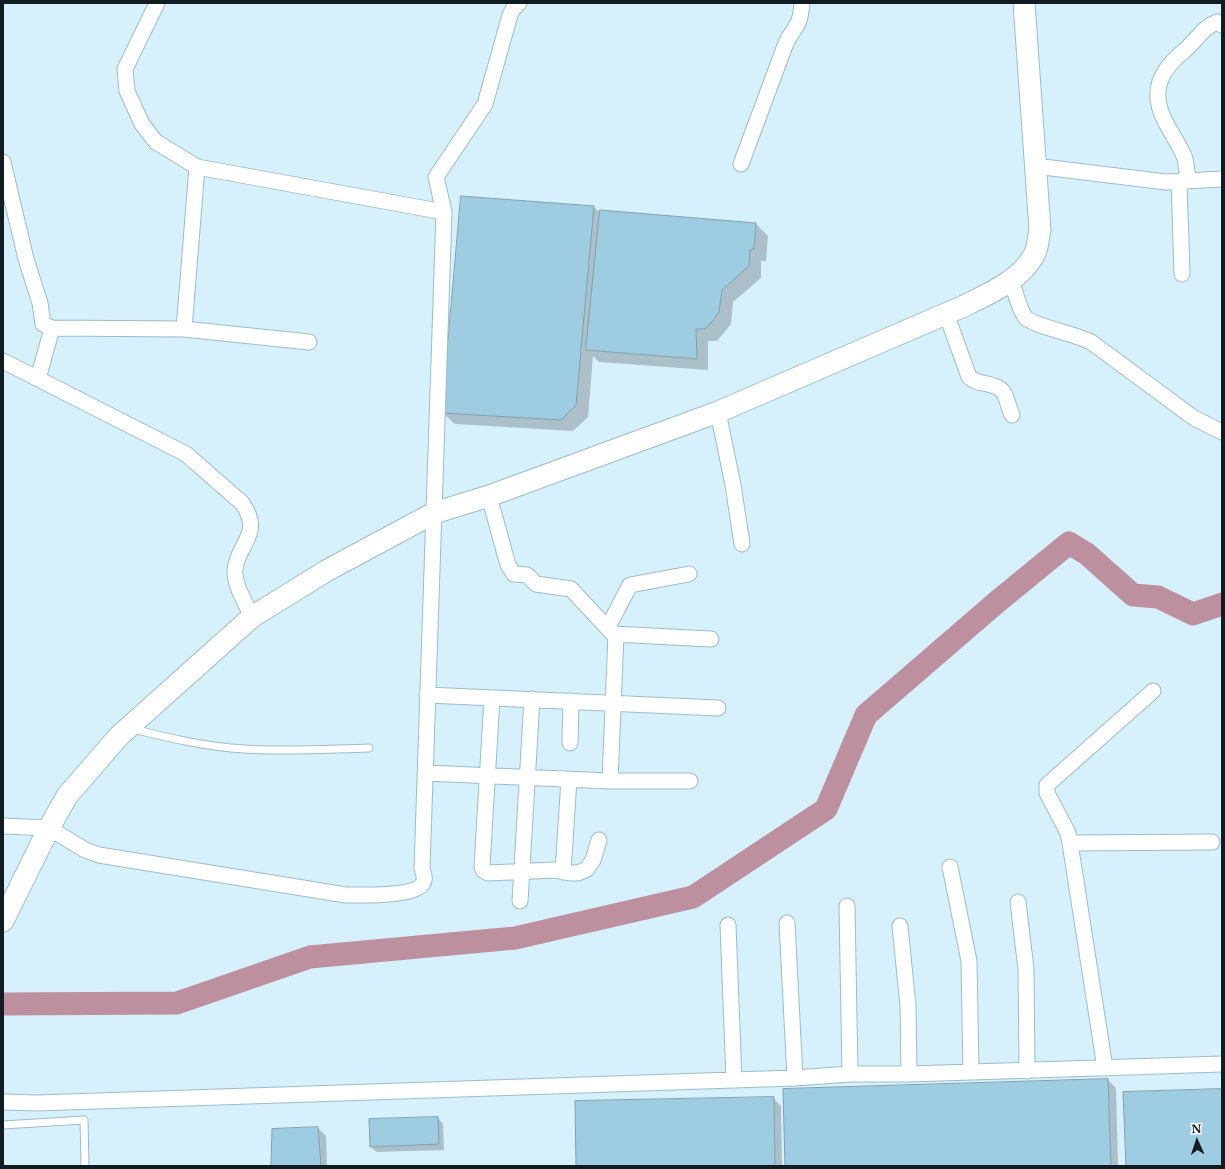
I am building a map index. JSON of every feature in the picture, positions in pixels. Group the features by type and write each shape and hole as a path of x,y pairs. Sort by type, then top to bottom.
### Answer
{"street":[{"path":"157,3 125,69 127,91 142,124 156,142 198,167 444,212"},
{"path":"3,826 45,836 99,856 346,895 392,893 415,890 424,882 422,868 427,694 444,212 436,177 485,104 510,15 519,3"},
{"path":"741,164 786,42 798,26 801,18 802,3"},
{"path":"3,921 45,836 67,796 128,728 252,617 326,571 434,513 489,496 718,412 994,291 1019,273 1035,255 1040,230 1024,3"},
{"path":"1182,274 1183,181 1185,157 1159,109 1158,92 1161,76 1170,62 1192,44 1207,26 1217,22 1222,25"},
{"path":"3,162 26,258 40,303 43,324 52,328 184,329 309,342"},
{"path":"1035,166 1166,182 1222,179"},
{"path":"184,329 198,167"},
{"path":"1011,279 1021,308 1028,320 1082,337 1091,342 1194,418 1222,432"},
{"path":"946,313 969,377 972,380 994,385 999,388 1004,393 1012,415"},
{"path":"38,379 52,328"},
{"path":"3,361 186,454 242,503 248,511 250,526 235,568 235,577 252,617"},
{"path":"718,412 733,485 742,544"},
{"path":"489,496 508,564 514,574 527,575 536,584 571,589 612,631 711,639"},
{"path":"610,782 612,631 630,585 689,574"},
{"path":"1105,1068 1068,833 1047,793 1047,785 1153,691"},
{"path":"427,694 718,708"},
{"path":"492,698 483,870 488,872 522,870 578,873 587,869 593,860 599,840"},
{"path":"520,901 532,700"},
{"path":"570,743 571,701"},
{"path":"425,773 610,782 690,781"},
{"path":"563,872 569,779"},
{"path":"1070,843 1212,842"},
{"path":"950,867 969,961 971,1072"},
{"path":"1018,902 1026,970 1026,1071"},
{"path":"847,906 850,1074"},
{"path":"787,923 794,1078"},
{"path":"728,925 734,1080"},
{"path":"900,926 908,1006 909,1074"},
{"path":"3,1102 45,1103 794,1078 850,1074 1026,1071 1222,1064"}],"lane":[{"path":"128,728 173,739 242,749 277,751 369,748"},
{"path":"3,1125 84,1120 85,1166"}],"building":[{"path":"461,196 594,206 576,405 561,420 442,413"},
{"path":"600,210 756,223 754,249 750,250 749,266 722,290 719,312 712,322 705,329 696,329 697,359 586,350"},
{"path":"1108,1079 1111,1166 785,1166 783,1089"},
{"path":"1222,1089 1222,1166 1126,1166 1123,1092"},
{"path":"774,1097 775,1166 576,1166 575,1101"},
{"path":"438,1117 439,1144 370,1147 369,1119"},
{"path":"318,1127 321,1166 271,1166 272,1129"}],"waterway":[{"path":"3,1004 177,1003 310,957 515,938 693,897 826,809 866,715 997,602 1069,543 1087,554 1133,595 1158,597 1193,614 1222,604"}]}
